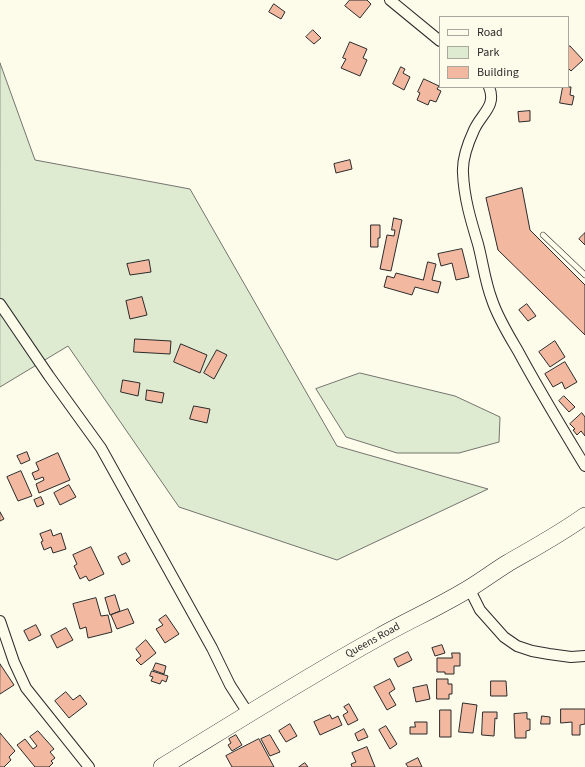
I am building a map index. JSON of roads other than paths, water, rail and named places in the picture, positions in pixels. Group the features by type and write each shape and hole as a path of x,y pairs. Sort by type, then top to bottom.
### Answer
{"highway":[{"name":"Queens Road","path":"162,767 203,743 248,713 379,637 469,588 506,564 563,532 585,516"}],"street":[{"path":"390,0 439,40"},
{"path":"489,88 492,94 488,108 474,128 466,150 463,169 464,191 484,275 500,321 538,390 585,466"},
{"path":"0,304 49,376 101,448 212,648 230,685 248,713"},
{"path":"469,588 480,610 504,637 517,646 548,654 571,657 585,656"},
{"path":"0,621 14,662 26,688 55,723 88,767"}],"lane":[{"path":"543,235 585,275"}]}
